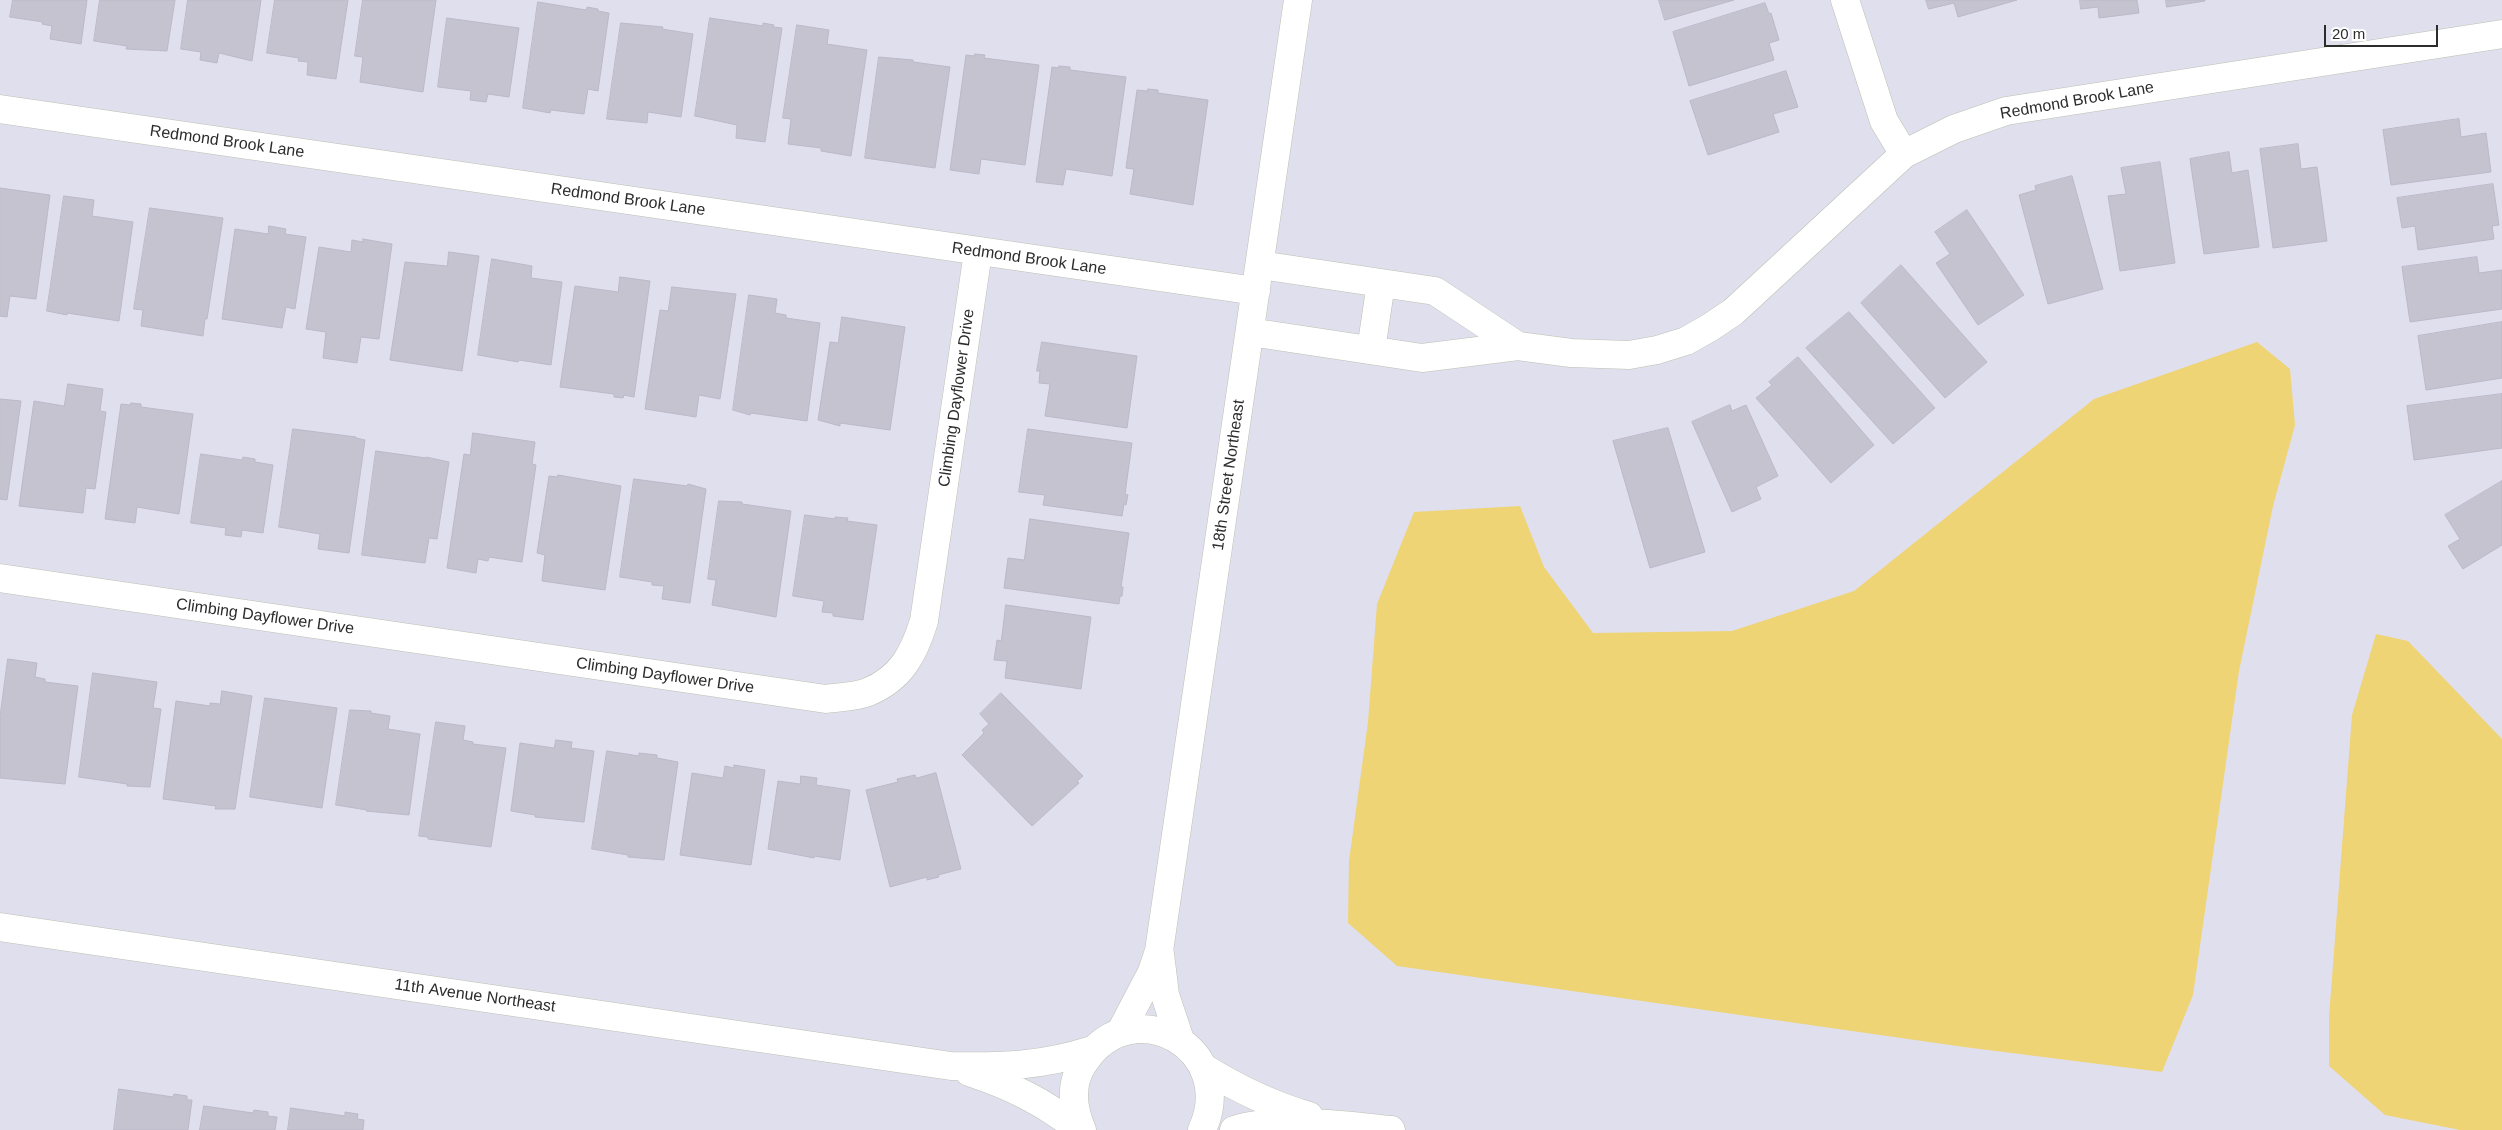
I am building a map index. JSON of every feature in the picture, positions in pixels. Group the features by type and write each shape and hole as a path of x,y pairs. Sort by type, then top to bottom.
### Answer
{"street":[{"name":"18th Street Northeast","path":"1120,1033 1152,972 1159,951 1298,0"},
{"path":"1845,0 1884,121 1904,154"},
{"name":"Redmond Brook Lane","path":"1250,332 1422,358 1518,346 1571,353 1629,354 1657,350 1686,341 1710,328 1733,312 1904,154 1954,129 2006,111 2502,34"},
{"name":"Redmond Brook Lane","path":"0,109 1256,291"},
{"name":"Climbing Dayflower Drive","path":"0,578 826,699 868,693 898,673 915,650 924,621 978,252"},
{"name":"Redmond Brook Lane","path":"1260,265 1434,291 1518,346"},
{"path":"1371,350 1381,283"},
{"name":"11th Avenue Northeast","path":"0,927 951,1066 1025,1065 1059,1060 1092,1050"},
{"name":"18th Street Northeast","path":"1159,951 1165,995 1180,1040"},
{"path":"1081,1130 1075,1113 1073,1090 1080,1068 1092,1050 1100,1043 1120,1033 1135,1029 1166,1033 1180,1040 1194,1052 1204,1068 1211,1091 1209,1114 1202,1130"},
{"name":"11th Avenue Northeast","path":"951,1066 1020,1092 1053,1108 1081,1130"},
{"path":"1204,1068 1243,1092 1285,1109 1337,1124"},
{"path":"1234,1130 1267,1125 1337,1124 1392,1130"}],"shaded area":[{"path":"2257,342 2290,369 2295,425 2273,506 2239,671 2193,995 2162,1072 1964,1047 1397,966 1348,923 1349,861 1368,722 1377,604 1414,512 1520,506 1544,567 1593,633 1732,631 1854,591 2094,399"},
{"path":"2376,634 2408,641 2502,739 2502,1130 2460,1130 2385,1115 2329,1066 2329,1017 2352,715"}],"building":[{"path":"13,0 87,0 81,44 50,39 52,26 42,24 43,22 10,17"},
{"path":"100,0 175,0 167,51 126,49 127,46 94,41"},
{"path":"188,0 261,0 252,61 219,53 217,63 200,60 201,52 181,49"},
{"path":"275,0 348,0 336,79 307,75 308,62 298,61 299,58 267,53"},
{"path":"363,0 436,0 423,92 360,82 363,57 355,56"},
{"path":"1659,0 1734,0 1665,20"},
{"path":"1926,0 2017,0 1958,17 1954,3 1929,9"},
{"path":"2080,0 2137,0 2139,13 2099,18 2098,7 2081,9"},
{"path":"2166,0 2205,0 2205,1 2167,7"},
{"path":"538,2 586,10 587,7 609,13 598,91 588,89 584,114 551,110 550,113 523,108"},
{"path":"1765,3 1769,14 1771,13 1779,40 1769,43 1774,60 1689,86 1673,32"},
{"path":"447,18 519,28 509,97 488,94 486,102 470,100 471,91 438,87"},
{"path":"710,18 763,26 763,23 782,28 765,142 736,138 737,125 695,116"},
{"path":"621,23 663,27 662,29 693,34 681,117 648,112 647,123 607,119"},
{"path":"797,25 829,30 827,44 867,50 851,156 821,151 821,148 788,144 791,119 783,118"},
{"path":"975,54 985,55 984,58 1039,65 1025,165 981,159 979,174 950,170 966,55 974,56"},
{"path":"879,57 913,60 913,62 950,67 935,168 865,158"},
{"path":"1059,66 1070,67 1070,70 1126,77 1112,176 1066,169 1063,185 1036,182 1052,67 1059,68"},
{"path":"1786,71 1798,107 1773,114 1779,132 1708,155 1690,101"},
{"path":"1148,89 1158,90 1158,93 1208,100 1193,205 1130,194 1134,169 1126,168 1137,90 1147,91"},
{"path":"2459,119 2461,137 2486,133 2491,172 2391,185 2383,130"},
{"path":"2298,144 2301,169 2317,167 2327,241 2273,248 2260,149"},
{"path":"2229,152 2232,173 2248,170 2259,247 2204,254 2190,159"},
{"path":"2160,162 2175,263 2120,271 2108,196 2126,194 2121,168"},
{"path":"2072,176 2103,289 2048,304 2019,195 2036,190 2035,186"},
{"path":"2493,184 2499,225 2492,226 2494,239 2418,250 2415,226 2402,228 2397,198"},
{"path":"0,188 50,195 36,299 10,296 7,317 0,316"},
{"path":"64,196 94,200 92,216 133,222 119,321 47,311"},
{"path":"150,208 223,218 203,336 141,326 143,310 134,309"},
{"path":"1967,210 2024,295 1978,325 1936,263 1950,254 1935,232"},
{"path":"269,226 286,229 285,234 306,237 295,309 286,307 282,328 222,319 235,229 268,234"},
{"path":"363,239 392,244 379,339 361,337 357,363 323,358 326,332 306,329 319,247 351,252 352,240 363,242"},
{"path":"449,252 479,256 462,371 390,360 405,262 447,266"},
{"path":"2477,257 2479,273 2502,270 2502,309 2410,322 2402,267"},
{"path":"492,259 532,266 531,278 562,282 551,365 519,360 518,362 478,355"},
{"path":"1901,265 1987,362 1945,398 1861,303"},
{"path":"620,277 650,281 634,397 624,395 623,398 614,397 614,394 560,387 575,286 618,292"},
{"path":"672,287 736,294 720,399 699,395 696,417 645,409 660,310 668,311"},
{"path":"749,295 777,299 775,313 786,315 786,318 820,323 807,421 751,413 750,415 733,410"},
{"path":"1849,312 1935,408 1893,444 1806,348"},
{"path":"842,317 905,327 890,430 840,423 840,426 818,420 830,342 838,343"},
{"path":"2502,322 2502,378 2426,390 2418,336"},
{"path":"1042,342 1137,356 1127,428 1045,416 1050,384 1039,383 1040,371 1037,371"},
{"path":"1798,357 1874,445 1831,483 1756,398 1772,385 1769,382"},
{"path":"68,384 103,389 100,411 106,412 95,489 86,488 83,513 19,506 34,401 64,406"},
{"path":"2502,394 2502,448 2414,460 2407,406"},
{"path":"0,399 21,401 7,500 0,499"},
{"path":"131,403 141,404 141,407 193,414 179,514 137,507 135,523 105,519 121,404 130,405"},
{"path":"1730,405 1732,411 1746,405 1778,476 1756,487 1761,499 1732,512 1692,422"},
{"path":"1668,428 1705,552 1650,568 1613,441"},
{"path":"293,429 356,437 365,440 349,553 318,549 320,534 279,527"},
{"path":"1028,429 1132,443 1125,494 1128,495 1122,516 1043,505 1045,495 1019,492"},
{"path":"473,433 535,442 532,464 536,465 522,562 489,557 488,561 478,559 476,573 447,568 464,454 470,455"},
{"path":"376,451 426,457 449,462 437,539 429,538 425,563 362,555"},
{"path":"201,454 242,460 243,457 255,459 255,462 273,465 263,533 242,530 241,537 225,535 226,528 191,523"},
{"path":"558,475 621,486 605,590 542,581 545,555 537,553 549,476 558,477"},
{"path":"634,479 687,486 688,484 706,489 690,603 662,599 664,586 652,585 652,582 620,577"},
{"path":"2502,481 2502,545 2463,569 2448,546 2460,539 2445,515"},
{"path":"719,501 742,502 742,504 791,511 776,617 712,605 716,580 708,579"},
{"path":"805,515 835,519 835,517 848,518 847,521 877,525 863,620 833,616 833,613 822,612 824,601 793,596"},
{"path":"1030,519 1129,533 1121,587 1123,587 1122,596 1120,596 1119,604 1004,588 1008,558 1024,560"},
{"path":"1006,605 1091,617 1081,689 1005,678 1007,661 994,660 997,640 1001,641"},
{"path":"8,659 37,663 35,677 45,679 45,682 78,686 65,784 0,778 0,717"},
{"path":"93,673 157,682 153,708 161,709 150,787 127,786 127,784 79,777"},
{"path":"222,691 252,696 235,809 215,809 216,806 163,799 176,701 210,706 210,703 220,704"},
{"path":"1001,693 1083,776 1077,781 1079,783 1032,826 962,755 984,733 982,730 989,724 980,714"},
{"path":"265,698 337,708 322,808 250,797"},
{"path":"350,710 371,711 371,713 390,716 388,729 420,734 409,815 366,811 336,805"},
{"path":"436,722 465,726 463,740 473,742 473,744 506,748 491,847 428,839 428,837 419,836"},
{"path":"556,740 572,742 571,748 594,751 584,822 535,817 535,815 511,811 520,743 554,748"},
{"path":"607,751 639,756 639,753 657,755 657,758 678,762 664,860 628,857 628,855 592,849"},
{"path":"734,765 765,770 751,865 680,855 692,773 723,778 725,766 734,768"},
{"path":"936,773 961,869 938,875 939,877 927,880 927,877 890,887 866,790 898,782 897,779 915,775 916,778"},
{"path":"801,776 817,778 816,785 850,790 840,860 814,856 814,858 768,849 778,781 800,784"},
{"path":"119,1089 173,1097 174,1094 187,1096 187,1100 192,1100 188,1130 114,1130"},
{"path":"204,1106 253,1113 254,1110 268,1112 268,1116 277,1117 275,1130 200,1130"},
{"path":"291,1108 345,1116 345,1112 358,1114 357,1119 364,1120 363,1130 288,1130"}]}
